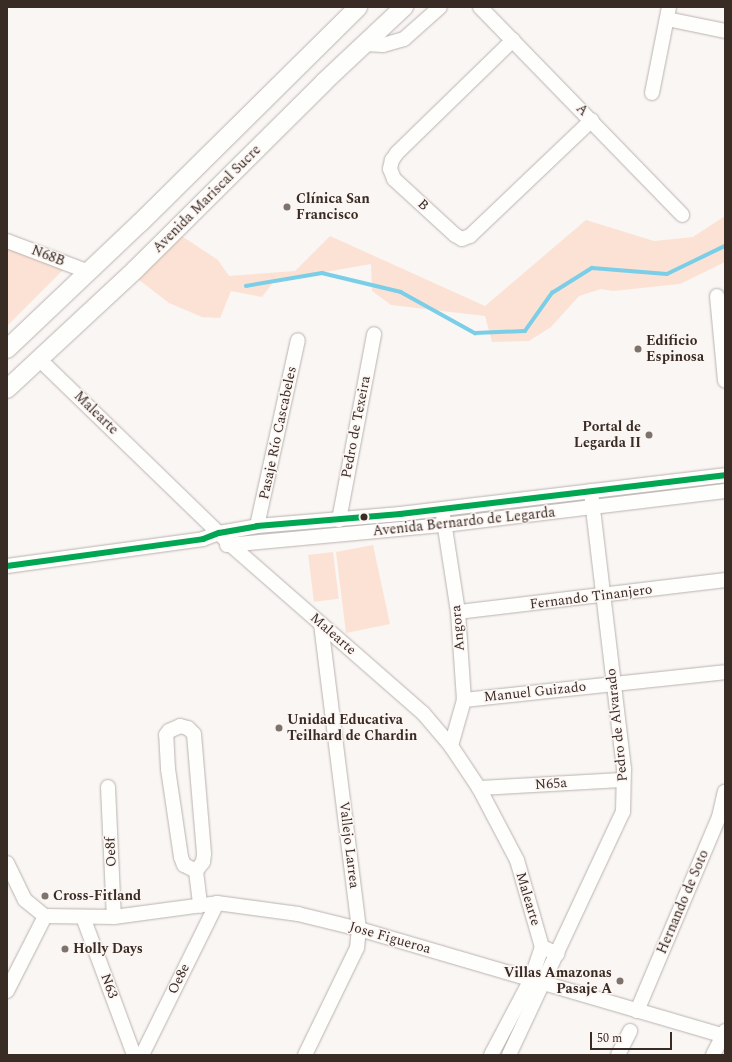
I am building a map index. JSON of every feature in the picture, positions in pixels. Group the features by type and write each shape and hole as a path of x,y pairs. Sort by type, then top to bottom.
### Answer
{"main road":[{"path":"7,348 89,272 358,7"},
{"name":"Avenida Mariscal Sucre","path":"7,389 135,270 404,7"}],"street":[{"path":"365,44 383,45 404,39 440,7"},
{"name":"A","path":"480,7 592,120 682,215"},
{"path":"652,93 668,13 725,30"},
{"name":"B","path":"513,40 397,153 392,160 390,169 394,178 455,236 462,239 470,236 592,120"},
{"name":"N68B","path":"7,241 89,272"},
{"path":"717,296 725,381"},
{"name":"Pedro de Texeira","path":"339,520 374,334"},
{"name":"Pasaje Río Cascabeles","path":"257,526 298,340"},
{"name":"Malearte","path":"39,359 232,546 423,713 451,746 479,788 517,860 542,947"},
{"name":"Avenida Bernardo de Legarda","path":"7,566 203,540 219,533 257,526 339,520 442,509 725,475"},
{"name":"Pedro de Alvarado","path":"509,1055 544,984 623,812 624,768 590,491"},
{"name":"Avenida Bernardo de Legarda","path":"203,540 232,546 593,509 725,491"},
{"name":"Angora","path":"442,509 458,612 464,700 451,746"},
{"name":"Fernando Tinanjero","path":"458,612 604,596 725,580"},
{"name":"Vallejo Larrea","path":"305,1055 357,948 359,929 322,624"},
{"name":"Manuel Guizado","path":"464,700 725,672"},
{"path":"196,871 184,865 181,857 168,769 166,735 169,731 180,726 188,728 194,734 204,854 203,862 196,871 200,906"},
{"name":"N65a","path":"479,788 623,780"},
{"name":"Oe8f","path":"108,787 114,917"},
{"name":"Hernando de Soto","path":"637,1011 719,817 725,792"},
{"path":"7,862 25,900 45,916 7,991"},
{"name":"Jose Figueroa","path":"45,916 114,917 217,904 298,914 359,929 637,1011 724,1034"},
{"name":"Oe8e","path":"142,1055 217,904"},
{"name":"N63","path":"83,917 134,1055"},
{"path":"491,1055 531,979 542,947 558,954"},
{"path":"618,1055 630,1031"},
{"path":"713,1055 724,1034"}],"shaded area":[{"path":"725,216 725,262 680,284 613,291 601,289 579,296 551,327 529,341 492,342 485,316 391,305 372,291 371,264 274,281 262,297 231,291 220,318 202,317 169,303 134,276 174,231 218,260 229,276 295,271 330,236 485,306 586,220 654,241 693,237"},
{"path":"7,248 64,269 7,326"},
{"path":"373,545 390,624 346,633 336,552"},
{"path":"333,552 339,599 314,602 308,555"}],"waterway":[{"path":"246,286 322,273 401,292 475,333 525,331 552,293 592,268 667,274 725,246"}],"transit line":[{"path":"7,566 203,539 219,533 257,526 400,514 725,475"}],"place":[{"name":"Clínica San Francisco","path":"287,207"},
{"name":"Edificio Espinosa","path":"638,349"},
{"name":"Portal de Legarda II","path":"649,435"},
{"name":"Unidad Educativa Teilhard de Chardin","path":"279,728"},
{"name":"Cross-Fitland","path":"45,896"},
{"name":"Holly Days","path":"65,949"},
{"name":"Villas Amazonas Pasaje A","path":"620,981"}]}
